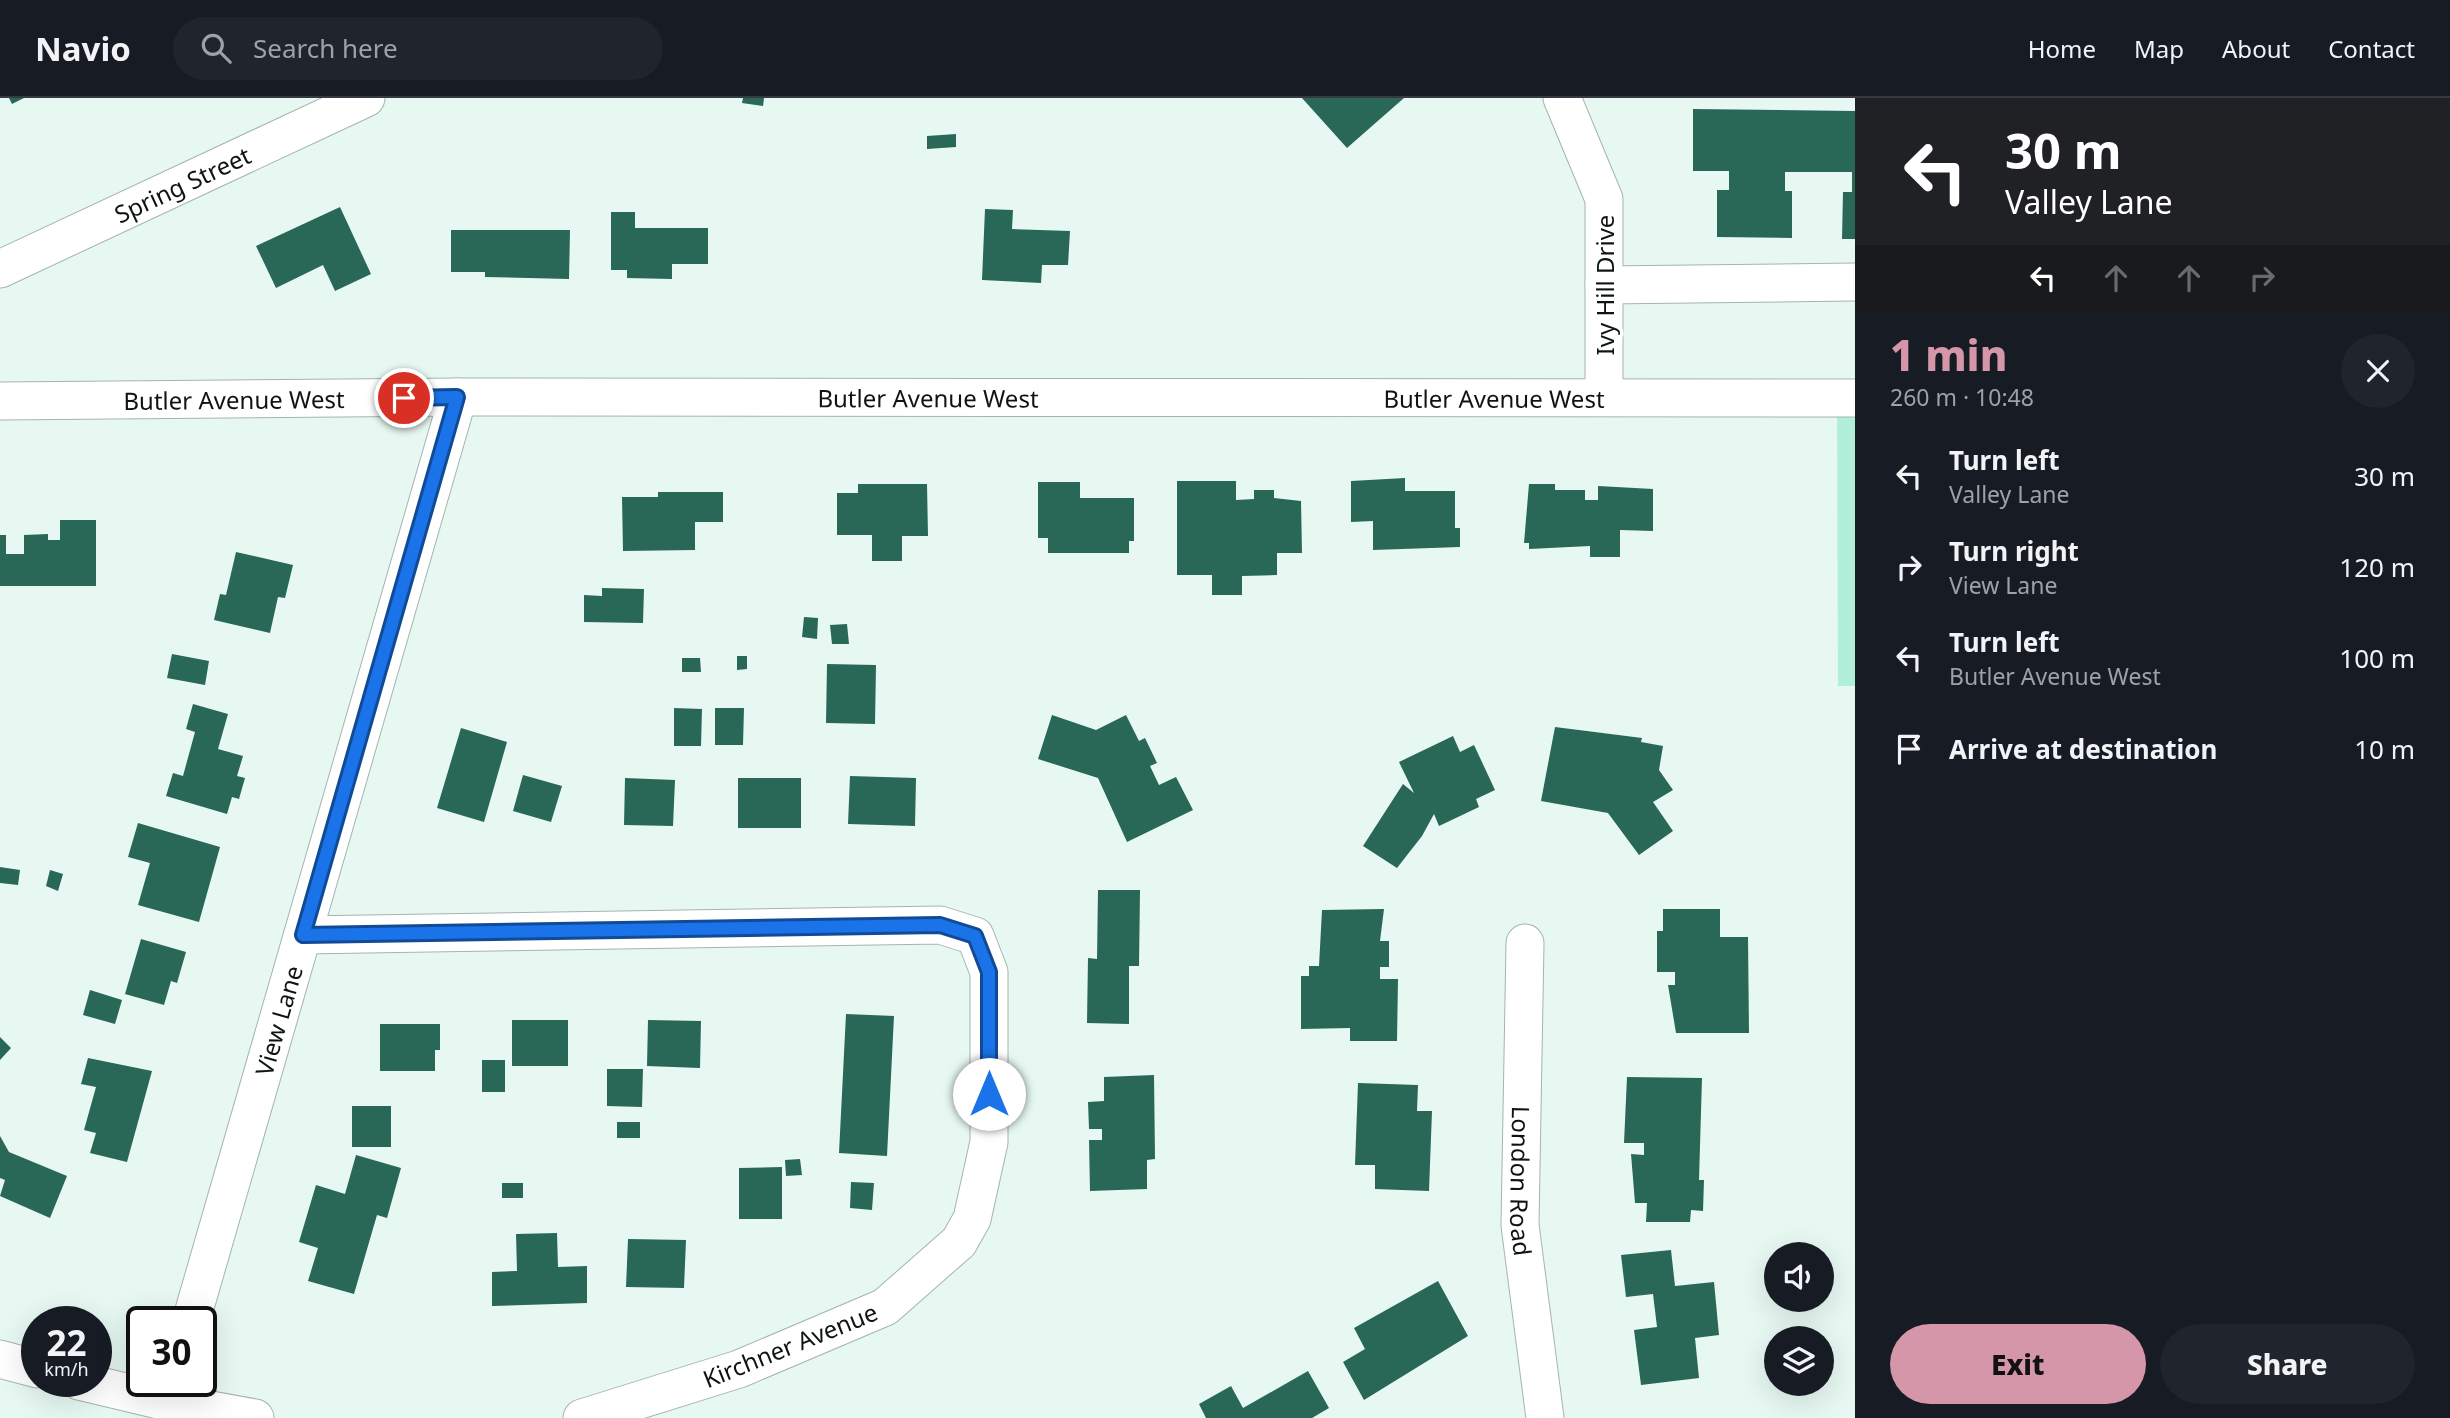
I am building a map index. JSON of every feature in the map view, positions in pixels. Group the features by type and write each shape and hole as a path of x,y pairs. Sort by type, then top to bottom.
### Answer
{"street":[{"name":"Spring Street","path":"0,269 366,98"},
{"name":"Ivy Hill Drive","path":"1562,98 1604,199 1604,396"},
{"path":"1604,285 1855,282"},
{"name":"Butler Avenue West","path":"0,401 457,397 1855,398"},
{"name":"View Lane","path":"195,1306 457,397"},
{"name":"Kirchner Avenue","path":"303,935 940,925 975,936 989,972 989,1142 972,1219 959,1242 885,1307 739,1370 582,1418"},
{"name":"London Road","path":"1525,943 1520,1226 1545,1418"},
{"path":"0,1359 21,1365"},
{"path":"186,1397 255,1418"}],"green space":[{"path":"1855,409 1855,686 1838,686 1837,414"}],"building":[{"path":"9,98 24,98 12,104"},
{"path":"743,98 764,98 763,106 742,103"},
{"path":"1302,98 1404,98 1347,148"},
{"path":"1693,109 1855,111 1855,239 1842,239 1843,192 1852,192 1852,172 1785,172 1785,191 1792,191 1792,238 1717,237 1717,190 1729,190 1729,171 1693,171"},
{"path":"956,134 956,147 927,149 927,136"},
{"path":"340,207 371,274 335,291 323,265 276,288 256,246"},
{"path":"985,209 1013,210 1012,229 1070,231 1068,265 1042,265 1041,283 982,280"},
{"path":"611,212 635,212 635,228 708,228 708,264 672,264 672,279 627,278 627,270 611,270"},
{"path":"451,230 570,230 569,279 485,277 485,272 451,272"},
{"path":"1405,478 1405,491 1455,491 1455,528 1460,528 1460,547 1373,550 1373,521 1351,522 1351,481"},
{"path":"1177,481 1236,481 1236,500 1254,499 1254,490 1274,490 1274,498 1301,501 1302,553 1277,553 1277,575 1242,576 1242,595 1212,595 1212,575 1177,575"},
{"path":"1038,482 1080,482 1080,498 1134,498 1134,541 1129,541 1129,553 1048,553 1048,538 1038,538"},
{"path":"858,484 927,484 928,536 902,536 902,561 872,561 872,535 837,535 837,493 858,493"},
{"path":"1529,484 1555,484 1555,490 1585,490 1585,500 1598,500 1598,486 1653,489 1653,531 1620,530 1620,557 1590,557 1590,546 1529,549 1529,543 1524,543"},
{"path":"658,492 723,492 723,522 695,522 695,550 623,551 622,497 658,497"},
{"path":"60,520 96,520 96,586 0,586 0,535 6,535 6,554 24,554 24,535 48,534 48,540 60,540"},
{"path":"236,552 293,565 285,598 278,597 270,633 214,620 220,594 226,595"},
{"path":"602,588 644,589 643,623 584,622 584,595 602,596"},
{"path":"804,617 818,618 817,639 802,637"},
{"path":"847,624 849,644 832,644 830,625"},
{"path":"172,654 209,661 205,685 167,678"},
{"path":"737,656 747,656 747,669 737,670"},
{"path":"682,658 700,658 701,672 682,672"},
{"path":"827,664 876,665 875,724 826,723"},
{"path":"193,704 228,714 218,749 243,756 237,776 245,778 239,799 232,797 227,814 166,796 173,773 183,776 195,732 186,729"},
{"path":"674,708 702,709 701,746 674,746"},
{"path":"715,708 744,708 743,745 715,745"},
{"path":"1052,715 1096,730 1126,715 1139,741 1145,738 1157,763 1150,766 1159,785 1176,777 1193,810 1127,842 1098,778 1038,759"},
{"path":"1555,727 1642,738 1641,742 1663,746 1659,770 1673,790 1653,802 1673,831 1639,855 1608,813 1541,801"},
{"path":"461,728 507,742 484,822 437,808"},
{"path":"1453,736 1460,752 1474,745 1495,790 1476,799 1479,807 1439,826 1434,814 1422,836 1397,868 1363,846 1403,784 1414,793 1399,762"},
{"path":"523,775 562,786 551,822 513,811"},
{"path":"850,776 916,778 915,826 848,824"},
{"path":"625,778 675,780 673,826 624,825"},
{"path":"738,778 801,778 801,828 738,828"},
{"path":"138,823 220,847 199,922 138,905 150,863 128,857"},
{"path":"0,867 20,870 18,885 0,883"},
{"path":"50,870 63,874 58,891 46,886"},
{"path":"1098,890 1140,890 1139,966 1129,966 1129,1024 1087,1023 1088,958 1097,959"},
{"path":"1384,909 1380,941 1389,941 1389,967 1380,967 1380,979 1398,979 1397,1041 1350,1041 1350,1028 1301,1029 1301,976 1309,976 1309,966 1319,966 1322,910"},
{"path":"1663,909 1720,909 1720,937 1748,937 1749,1033 1676,1033 1668,985 1675,985 1675,972 1657,972 1657,931 1663,931"},
{"path":"141,939 186,952 177,983 171,981 164,1005 125,994"},
{"path":"90,990 122,1000 115,1024 83,1015"},
{"path":"846,1014 894,1016 887,1156 839,1153"},
{"path":"512,1020 568,1020 568,1066 512,1066"},
{"path":"648,1020 701,1021 700,1068 647,1066"},
{"path":"380,1024 440,1024 440,1050 435,1050 435,1071 380,1071"},
{"path":"0,1037 11,1048 0,1060"},
{"path":"88,1058 152,1071 127,1162 90,1153 96,1133 84,1130 96,1087 81,1084"},
{"path":"482,1060 505,1060 505,1092 482,1092"},
{"path":"607,1069 643,1069 642,1107 607,1106"},
{"path":"1154,1075 1155,1159 1147,1160 1147,1189 1090,1191 1089,1140 1102,1140 1102,1129 1089,1129 1088,1102 1104,1101 1104,1077"},
{"path":"1627,1077 1702,1078 1699,1180 1704,1180 1703,1211 1691,1210 1690,1222 1646,1222 1647,1203 1635,1203 1631,1154 1644,1155 1644,1143 1624,1143"},
{"path":"1358,1083 1418,1085 1417,1111 1432,1111 1429,1191 1375,1189 1375,1165 1355,1165"},
{"path":"352,1106 391,1106 391,1147 352,1147"},
{"path":"617,1122 640,1122 640,1138 617,1138"},
{"path":"0,1136 9,1152 67,1176 50,1218 0,1196 5,1180 0,1178"},
{"path":"356,1155 401,1168 387,1218 377,1215 354,1294 308,1281 318,1248 299,1242 316,1185 345,1194"},
{"path":"800,1159 802,1175 786,1176 785,1160"},
{"path":"782,1167 782,1219 739,1219 739,1168"},
{"path":"851,1182 874,1183 872,1210 850,1208"},
{"path":"502,1183 523,1183 523,1198 502,1198"},
{"path":"557,1233 558,1267 587,1266 587,1303 492,1306 492,1272 517,1271 516,1234"},
{"path":"628,1239 686,1240 684,1288 626,1287"},
{"path":"1671,1250 1675,1286 1714,1282 1719,1335 1695,1338 1699,1378 1641,1385 1634,1330 1657,1327 1653,1294 1626,1297 1621,1255"},
{"path":"1438,1281 1468,1336 1364,1400 1343,1362 1365,1349 1354,1328"},
{"path":"1308,1371 1329,1408 1312,1418 1206,1418 1199,1404 1231,1386 1243,1408"}],"route":[{"path":"404,398 457,397 303,935 940,925 975,936 989,972 989,1094"}]}
